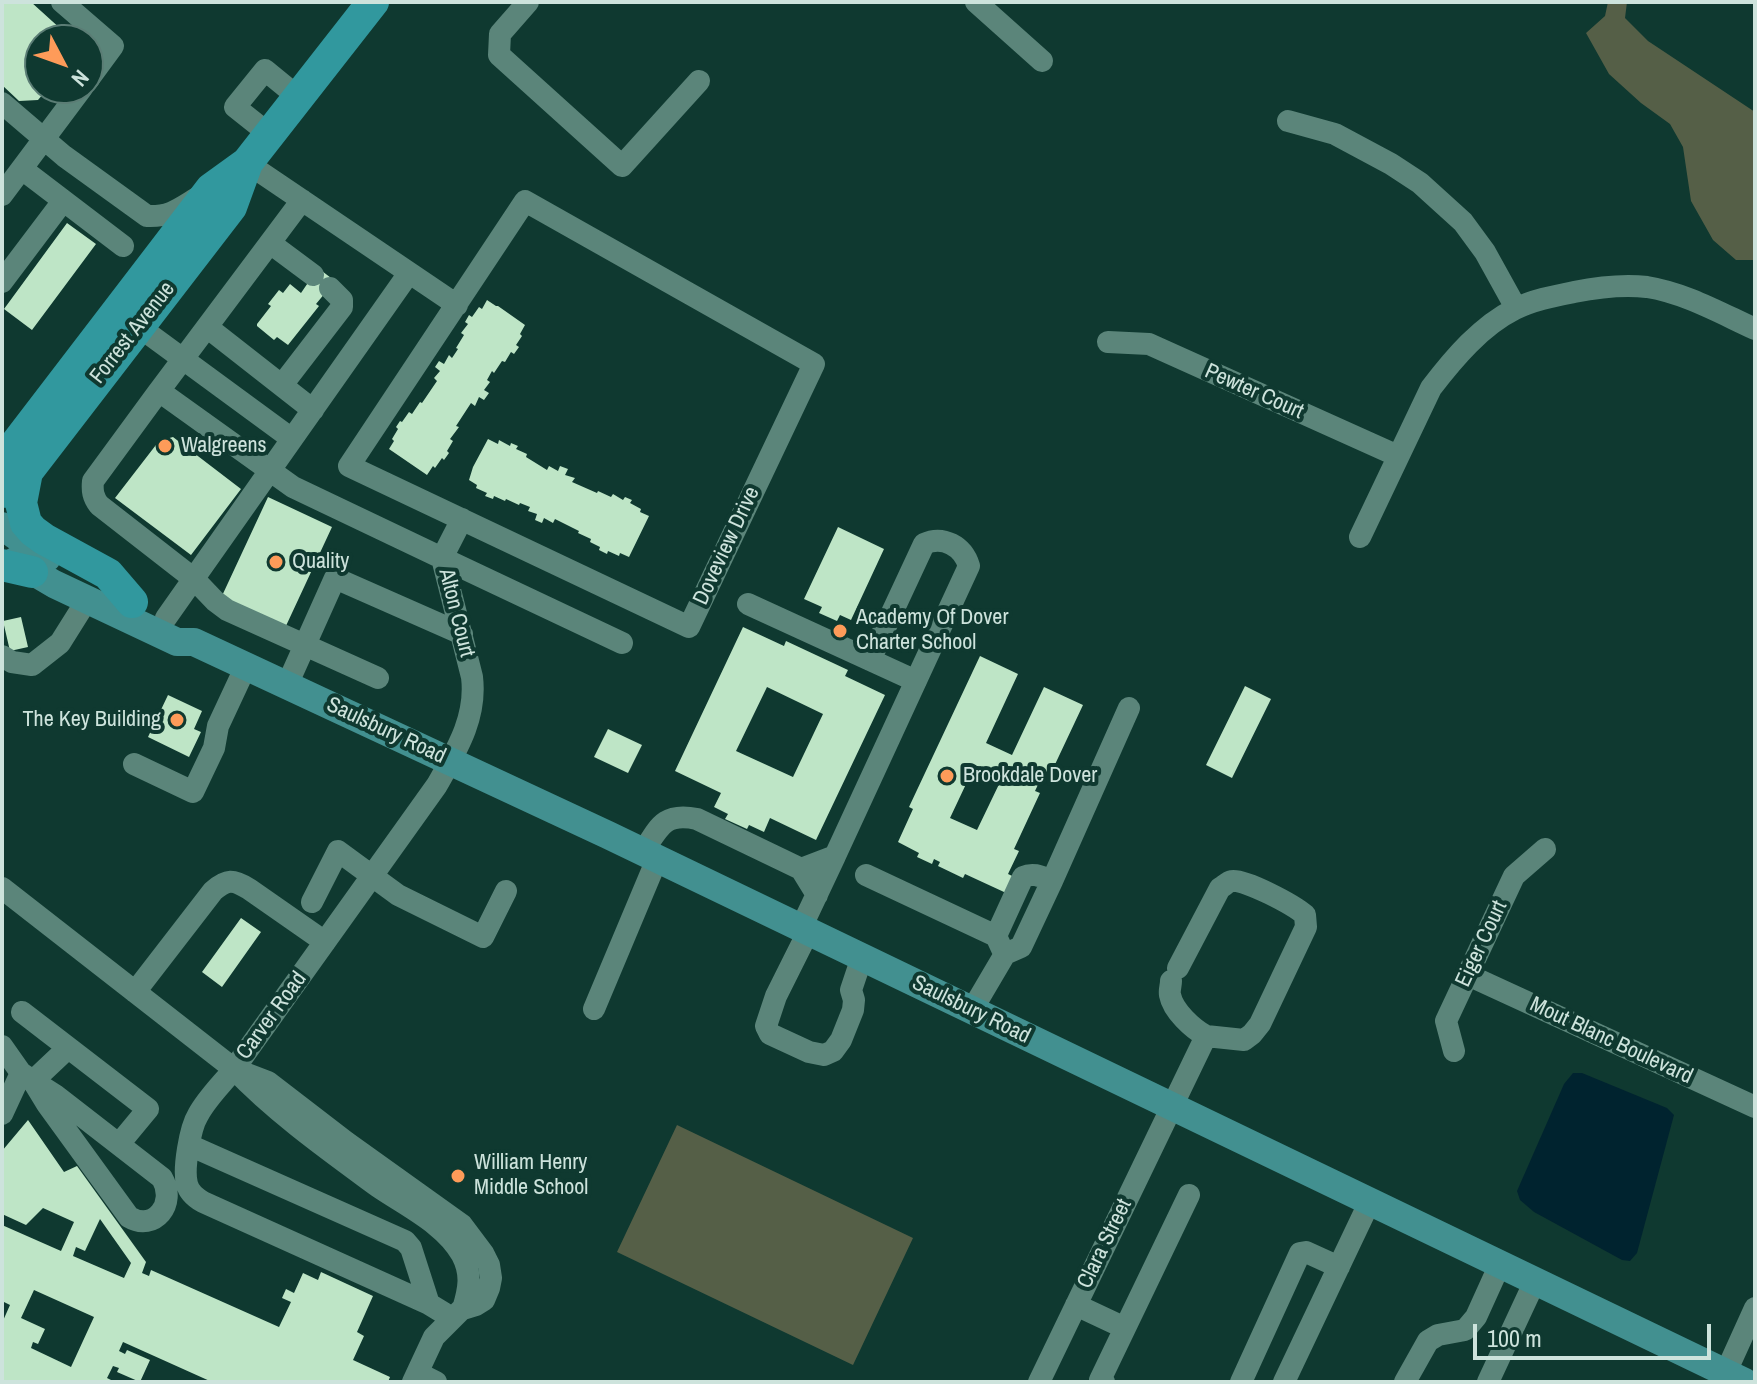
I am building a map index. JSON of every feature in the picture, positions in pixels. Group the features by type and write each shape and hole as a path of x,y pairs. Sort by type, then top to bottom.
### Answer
{"highway":[{"name":"Forrest Avenue","path":"8,469 211,189 247,163 373,2"},
{"name":"Forrest Avenue","path":"8,469 138,326 231,207 247,163"},
{"path":"8,469 26,523 33,531 108,574 132,602"}],"main road":[{"name":"Saulsbury Road","path":"2,526 61,567 184,628 194,642"},
{"name":"Saulsbury Road","path":"2,550 17,568 177,642 194,642 650,855 1736,1377"}],"street":[{"path":"62,2 88,24"},
{"path":"528,2 500,34 499,55 622,166 699,81"},
{"path":"976,2 1042,61"},
{"path":"104,38 113,46 104,58"},
{"path":"269,134 235,107 265,70 298,97"},
{"path":"2,103 44,140 147,216 173,213 211,189"},
{"path":"2,195 70,104"},
{"path":"1288,121 1335,134 1420,183 1463,222 1485,252 1516,308"},
{"path":"247,163 457,305"},
{"path":"22,169 123,246"},
{"path":"302,200 93,481 92,490 99,505 194,579 227,610 378,678"},
{"path":"2,282 63,201"},
{"name":"Doveview Drive","path":"525,201 814,364 689,627 349,466 457,305 525,201"},
{"path":"270,243 342,300 342,307 282,385"},
{"path":"166,618 409,273"},
{"path":"1360,537 1431,388 1447,367 1487,327 1516,308 1549,297 1621,285 1688,298 1755,329"},
{"path":"138,326 292,439"},
{"path":"207,327 313,410"},
{"name":"Pewter Court","path":"1108,342 1149,344 1398,456"},
{"name":"Alton Court","path":"159,391 293,487 442,558 472,677 473,706 464,735 450,761"},
{"path":"462,519 442,558 622,643"},
{"path":"862,957 851,990 853,1010 833,1051 824,1055 809,1052 770,1034 766,1026 776,996 817,895 969,566 965,555 942,541 933,540 924,544 870,660"},
{"path":"287,685 335,578 462,634"},
{"path":"7,659 32,665 60,643 87,600"},
{"path":"748,604 916,681"},
{"path":"134,764 193,792 214,748 218,726 246,666"},
{"path":"866,875 1001,947 1021,947 1048,880 1129,708"},
{"name":"Carver Road","path":"2,888 234,1069 437,785 450,761"},
{"path":"594,1009 662,822 674,817 697,819 801,869 817,895"},
{"name":"Eiger Court","path":"1454,1051 1446,1021 1514,876 1545,849"},
{"path":"312,902 338,851 398,895 483,937 506,891"},
{"path":"801,869 835,856"},
{"path":"135,992 213,891 229,881 249,889 325,942"},
{"path":"1232,881 1249,885 1297,908 1305,915 1306,927 1260,1024 1252,1034 1244,1040 1206,1036 1192,1028 1170,997 1175,975 1220,888 1232,881"},
{"path":"972,1010 1001,947"},
{"name":"Mout Blanc Boulevard","path":"1468,975 1755,1107"},
{"path":"22,1012 148,1109 119,1144"},
{"name":"Clara Street","path":"1039,1382 1206,1036"},
{"path":"2,1046 123,1210 136,1221 144,1222 161,1213 168,1196 162,1178 27,1077"},
{"path":"2,1114 27,1077 68,1048"},
{"path":"422,1379 434,1337 458,1313 469,1288 469,1274 461,1252 432,1223 259,1095 234,1069 197,1115 189,1145 186,1182 196,1199 429,1304 458,1313"},
{"path":"189,1145 405,1241 411,1248 429,1304"},
{"path":"1101,1381 1189,1195"},
{"path":"1284,1382 1370,1201"},
{"path":"1241,1382 1300,1253 1306,1252 1339,1267"},
{"path":"1405,1382 1428,1341 1438,1335 1465,1330 1476,1317 1500,1264"},
{"path":"1491,1381 1535,1281"},
{"path":"1076,1305 1125,1328"},
{"path":"1736,1377 1755,1308"}],"green space":[{"path":"1608,2 1627,2 1625,18 1648,41 1755,112 1755,260 1736,260 1713,240 1691,201 1683,147 1670,124 1609,74 1586,33 1605,16"},
{"path":"677,1125 913,1238 853,1365 617,1252"}],"water":[{"path":"1573,1073 1582,1073 1667,1108 1674,1115 1637,1253 1630,1261 1622,1260 1534,1212 1520,1200 1517,1191 1564,1084"}],"building":[{"path":"2,2 31,2 55,24 24,24 24,101 19,101 2,85"},
{"path":"67,223 96,244 32,330 4,309"},
{"path":"318,268 335,281 288,345 277,337 274,340 257,326 271,306 268,304 279,290 283,293 290,284 301,293"},
{"path":"487,300 525,325 516,345 519,347 514,354 511,352 505,362 502,361 494,373 492,371 487,380 490,382 484,390 489,393 484,400 479,397 475,406 471,403 450,439 453,441 447,451 449,453 427,475 389,449 398,429 396,427 422,403 437,381 434,378 440,371 435,367 439,361 444,364 449,355 452,358 464,335 461,333 468,324 465,322 469,315 472,317 479,307 482,309"},
{"path":"173,437 241,489 191,555 115,498 159,441"},
{"path":"488,439 498,444 499,440 510,446 511,443 518,446 516,449 547,470 549,466 558,471 560,466 568,469 565,475 575,478 572,482 597,493 632,500 630,503 649,516 629,557 599,550 600,547 590,542 591,539 555,519 553,523 544,518 542,523 535,520 537,514 528,511 530,507 485,496 487,493 469,480"},
{"name":"Quality","path":"268,497 332,527 285,628 221,598"},
{"path":"838,527 884,549 851,620 840,615 837,621 819,613 822,607 804,599"},
{"path":"21,617 28,647 10,651 3,621"},
{"path":"743,627 784,646 786,641 848,670 845,676 885,695 816,840 770,818 764,832 749,825 747,829 725,819 728,814 714,807 721,793 675,771","holes":["767,687 823,714 793,777 736,751"]},
{"name":"Brookdale Dover","path":"980,656 1018,674 986,743 1012,755 1044,687 1083,705 1050,775 1044,772 1035,791 1040,793 1014,849 1019,851 1008,874 1025,882 1017,898 965,874 963,878 938,866 940,862 934,859 932,864 917,857 919,853 898,842 913,809 909,807","holes":["975,765 1002,778 977,830 950,818"]},
{"path":"1245,686 1271,699 1232,778 1206,765"},
{"name":"The Key Building","path":"168,695 202,711 194,729 201,732 189,757 148,737"},
{"path":"608,729 642,745 628,773 594,757"},
{"path":"241,918 261,932 222,987 202,972"},
{"path":"28,1120 64,1172 77,1166 146,1262 142,1273 149,1276 151,1270 279,1327 291,1302 282,1298 286,1289 294,1293 303,1273 318,1280 321,1272 373,1296 357,1332 364,1336 353,1360 390,1377 388,1382 212,1382 123,1342 119,1351 125,1354 127,1350 150,1360 140,1382 117,1372 119,1368 113,1366 107,1378 115,1382 2,1382 2,1323 10,1305 2,1301 2,1225 61,1251 74,1222 43,1208 26,1225 2,1214 2,1151","holes":["100,1219 131,1263 124,1278 73,1256 76,1247 85,1251","34,1290 94,1317 71,1367 31,1348 33,1342 38,1344 45,1329 21,1318"]}],"place":[{"name":"Walgreens","path":"165,446"},
{"name":"Quality","path":"276,562"},
{"name":"Academy Of Dover Charter School","path":"840,631"},
{"name":"The Key Building","path":"177,720"},
{"name":"Brookdale Dover","path":"947,776"},
{"name":"William Henry Middle School","path":"458,1176"}]}
